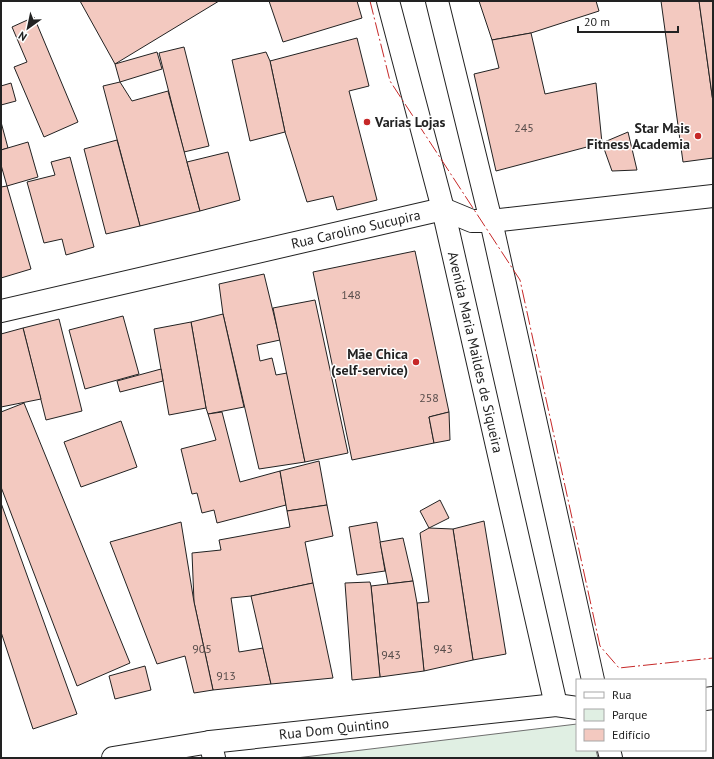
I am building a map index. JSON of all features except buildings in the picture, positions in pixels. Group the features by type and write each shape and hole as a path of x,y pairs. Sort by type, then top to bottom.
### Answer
{"main road":[{"name":"Avenida Maria Maildes de Siqueira","path":"388,1 443,208 567,707"},
{"path":"437,1 491,221 593,679"},
{"path":"443,208 472,222 713,196"},
{"name":"Rua Carolino Sucupira","path":"1,311 443,208"},
{"name":"Rua Dom Quintino","path":"113,758 212,750 567,707"}],"green space":[{"path":"576,724 576,751 596,751 598,758 296,758"}],"power":[{"path":"370,1 390,81 520,280 600,646 619,668 713,658"}],"place":[{"name":"Varias Lojas","path":"367,122"},
{"name":"Star Mais Fitness Academia","path":"698,136"},
{"name":"Mãe Chica (self-service)","path":"416,362"}]}
